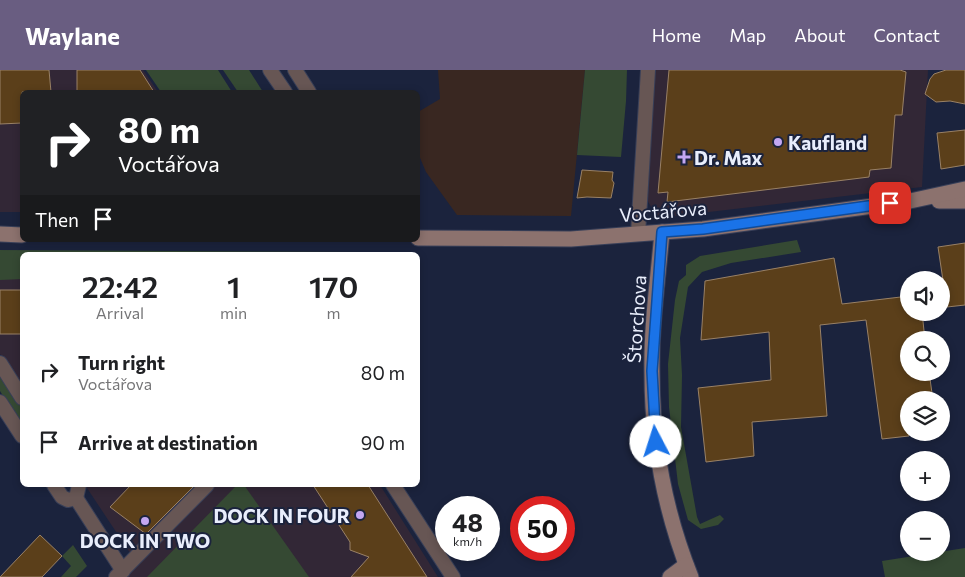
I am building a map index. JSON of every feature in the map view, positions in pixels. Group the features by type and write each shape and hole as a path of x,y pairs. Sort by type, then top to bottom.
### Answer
{"main road":[{"name":"Voctářova","path":"420,238 571,239 703,229 910,201 965,189"},
{"name":"Voctářova","path":"910,201 965,201"},
{"name":"Štorchova","path":"662,232 653,343 652,402 660,472 689,571 670,577"},
{"path":"0,234 20,234"}],"street":[{"path":"270,70 284,90"},
{"path":"295,70 308,90"},
{"path":"638,234 648,70"},
{"path":"0,363 20,395"},
{"path":"0,402 20,433"},
{"path":"56,487 68,500 77,492 120,574 205,487"},
{"path":"394,487 453,577"}],"shaded area":[{"path":"0,70 143,70 157,90 20,90 20,212 0,212"},
{"path":"438,70 585,70 571,216 457,215 426,172 420,158 420,111 440,99"},
{"name":"Kaufland","path":"655,70 928,70 922,187 658,218 641,190"},
{"path":"0,266 20,267 20,386 0,354"},
{"path":"86,487 381,487 438,577 126,577 138,565"}],"green space":[{"path":"146,70 218,70 231,90 160,90"},
{"path":"223,70 249,70 262,90 237,90"},
{"path":"585,70 627,70 621,157 577,155"},
{"path":"797,240 801,252 731,263 702,272 688,287 680,338 682,375 681,427 697,517 700,524 720,515 724,519 718,525 701,529 688,520 678,484 669,407 668,364 679,281 686,275 686,265 700,256"},
{"path":"0,250 367,252 20,252 20,279 0,280"},
{"path":"0,372 20,404 20,423 0,391"},
{"path":"235,487 245,487 309,577 147,577"},
{"path":"73,545 87,566 76,577 61,577 71,566 62,556"},
{"path":"965,548 965,577 885,577 882,561 900,558 900,561 950,561 950,550"}],"building":[{"path":"0,70 49,70 51,90 20,90 20,123 0,124"},
{"path":"77,70 140,70 153,90 77,90"},
{"name":"Kaufland","path":"669,70 900,70 906,72 902,115 895,115 891,168 870,170 869,177 667,202 668,192 658,193"},
{"path":"946,70 965,70 965,104 950,101 936,102 925,94 930,79 934,74"},
{"path":"965,130 965,165 941,169 937,133"},
{"path":"582,170 613,172 612,180 614,183 611,198 577,198"},
{"path":"965,243 965,305 950,307 950,271 942,271 938,247"},
{"path":"834,258 842,304 900,297 900,321 923,321 924,331 900,331 900,381 930,381 932,391 900,391 900,437 882,439 866,320 820,325 827,416 752,422 754,456 706,462 698,388 771,380 769,332 701,340 705,281"},
{"path":"0,290 20,290 20,334 0,334"},
{"name":"DOCK IN TWO","path":"129,487 193,487 146,534 110,507"},
{"name":"DOCK IN FOUR","path":"314,487 369,487 427,577 351,577 369,557 350,550 350,542"},
{"path":"40,535 62,556 42,577 0,577"}],"place":[{"name":"Kaufland","path":"778,142"},
{"name":"Dr. Max","path":"684,157"},
{"name":"DOCK IN FOUR","path":"360,515"},
{"name":"DOCK IN TWO","path":"145,521"}],"route":[{"path":"656,442 652,402 652,371 662,232 703,229 890,203"}]}
